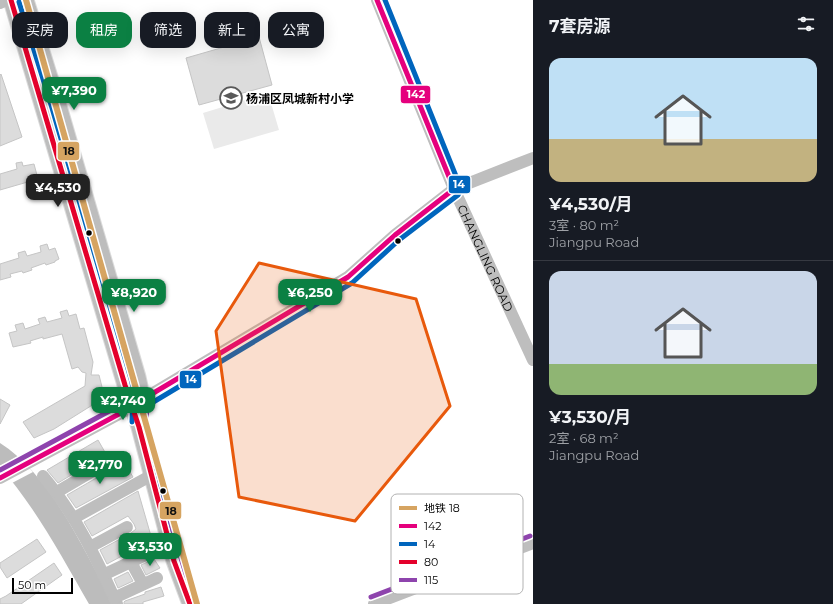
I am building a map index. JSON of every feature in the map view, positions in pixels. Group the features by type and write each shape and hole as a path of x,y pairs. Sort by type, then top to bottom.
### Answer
{"main road":[{"path":"11,0 136,404 139,427 169,544 190,604"},
{"path":"26,0 59,106 138,377 140,386 136,404"}],"street":[{"path":"0,3 7,0"},
{"name":"CHANGLING ROAD","path":"377,0 454,189 533,360"},
{"path":"3,477 136,404 348,277 395,235 454,189 533,158"},
{"path":"57,492 113,459"},
{"path":"74,518 152,475"},
{"path":"43,476 57,492 74,518 116,601 143,584 157,578"},
{"path":"90,547 126,527"},
{"path":"523,547 533,543"},
{"path":"103,575 169,544"},
{"path":"131,562 143,584"},
{"path":"374,604 400,594"}],"highlighted area":[{"path":"259,263 416,299 450,406 355,521 239,497 216,331"}],"shaded area":[{"path":"268,93 279,130 214,149 203,113"},
{"path":"0,443 18,457 35,474 51,494 78,539 113,604 89,604 37,516 0,467"}],"pier":[{"path":"19,456 33,472 12,483 0,469 0,466"}],"building":[{"path":"260,41 272,85 199,105 186,58 221,48 260,48"},
{"path":"1,74 22,137 0,146 0,75"},
{"path":"22,162 23,166 34,164 38,179 0,190 0,174 17,169 16,163"},
{"path":"47,244 49,250 55,248 59,259 46,265 45,263 31,268 32,270 23,273 22,271 10,274 11,277 0,280 0,264 19,258 18,253 25,251 27,256 41,252 40,246"},
{"path":"67,310 69,316 76,314 80,329 84,328 93,362 91,375 99,375 102,387 94,404 54,429 34,438 23,422 85,386 86,373 82,372 78,367 72,369 62,334 43,339 43,337 30,341 31,343 13,347 9,333 17,331 15,325 23,323 25,329 40,324 38,319 45,317 47,322 62,318 60,312"},
{"path":"0,399 10,405 0,424"},
{"path":"98,440 106,454 58,483 47,470"},
{"path":"124,462 133,477 76,508 67,495"},
{"path":"138,491 153,543 134,552 133,550 107,564 100,550 131,533 136,529 134,524 128,516 92,536 84,522"},
{"path":"37,539 46,552 7,578 0,567 0,563"},
{"path":"154,559 160,568 146,575 141,565"},
{"path":"54,563 62,575 21,604 0,604 0,599"},
{"path":"128,572 133,581 118,588 114,579"},
{"path":"161,587 164,596 143,602 143,604 124,604 125,601"}],"metro line":[{"name":"18","path":"26,0 197,604"}],"transit line":[{"name":"80","path":"11,0 125,385 139,427 174,561 190,604"},
{"name":"142","path":"377,0 454,189"},
{"name":"14","path":"197,601 181,558 146,425 140,410 352,283 399,240 458,195 461,190 385,0"},
{"name":"14","path":"19,2 52,108 131,379 133,387 132,422"},
{"name":"142","path":"0,478 132,407 348,277 395,235 454,189"},
{"name":"115","path":"0,470 128,401 136,395"},
{"name":"115","path":"147,401 146,426 176,542 186,574 197,601"},
{"name":"115","path":"523,539 530,536"},
{"name":"115","path":"371,597 391,589"}],"place":[{"name":"杨浦区凤城新村小学","path":"231,98"}]}
